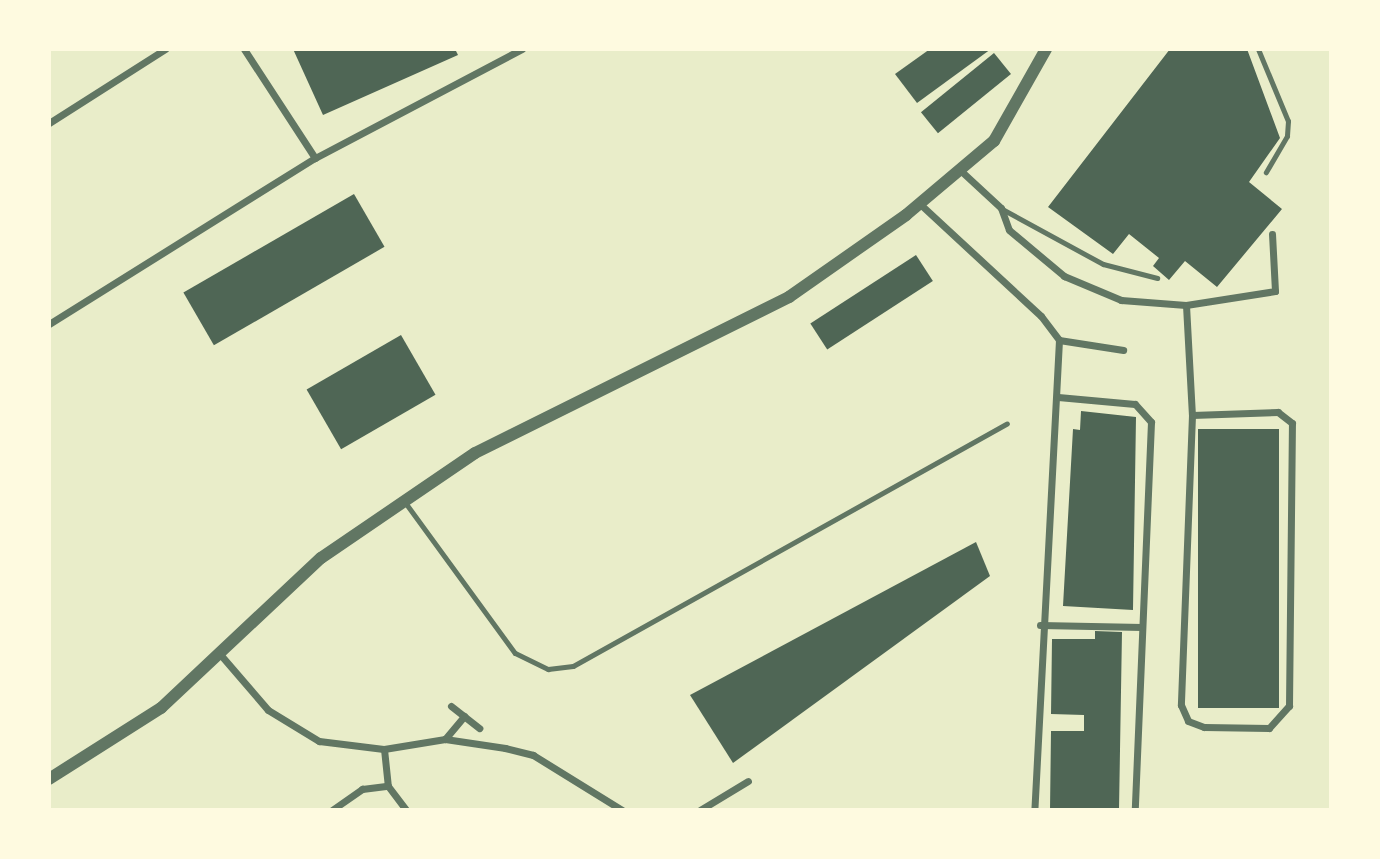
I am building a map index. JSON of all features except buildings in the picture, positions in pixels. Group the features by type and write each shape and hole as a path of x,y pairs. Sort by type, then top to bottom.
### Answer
{"street":[{"path":"49,123 164,49"},
{"path":"244,49 315,158"},
{"path":"49,324 315,158 522,49"},
{"path":"49,779 161,708 321,558 475,453 789,297 920,204 994,141 1046,49"},
{"path":"960,170 1001,208 1009,230 1064,276 1121,300 1186,306 1275,291 1272,234"},
{"path":"920,204 1041,316 1059,340 1058,397 1041,625 1034,810"},
{"path":"1186,306 1192,415 1181,705 1188,720 1204,727 1269,728 1289,706 1292,423 1278,412 1192,415"},
{"path":"1059,340 1123,350"},
{"path":"1058,397 1135,404 1151,422 1135,810"},
{"path":"1041,625 1142,627"},
{"path":"219,653 268,710 298,731 319,741 384,749 445,739 533,755 622,810"},
{"path":"450,706 479,728"},
{"path":"445,739 464,716"},
{"path":"384,749 388,786 406,810"},
{"path":"700,810 748,781"},
{"path":"332,810 362,789 388,786"}],"lane":[{"path":"1258,49 1288,121 1287,136 1266,172"},
{"path":"1001,208 1091,259 1157,278"},
{"path":"404,501 515,653 532,665 561,668 1007,423"}]}
